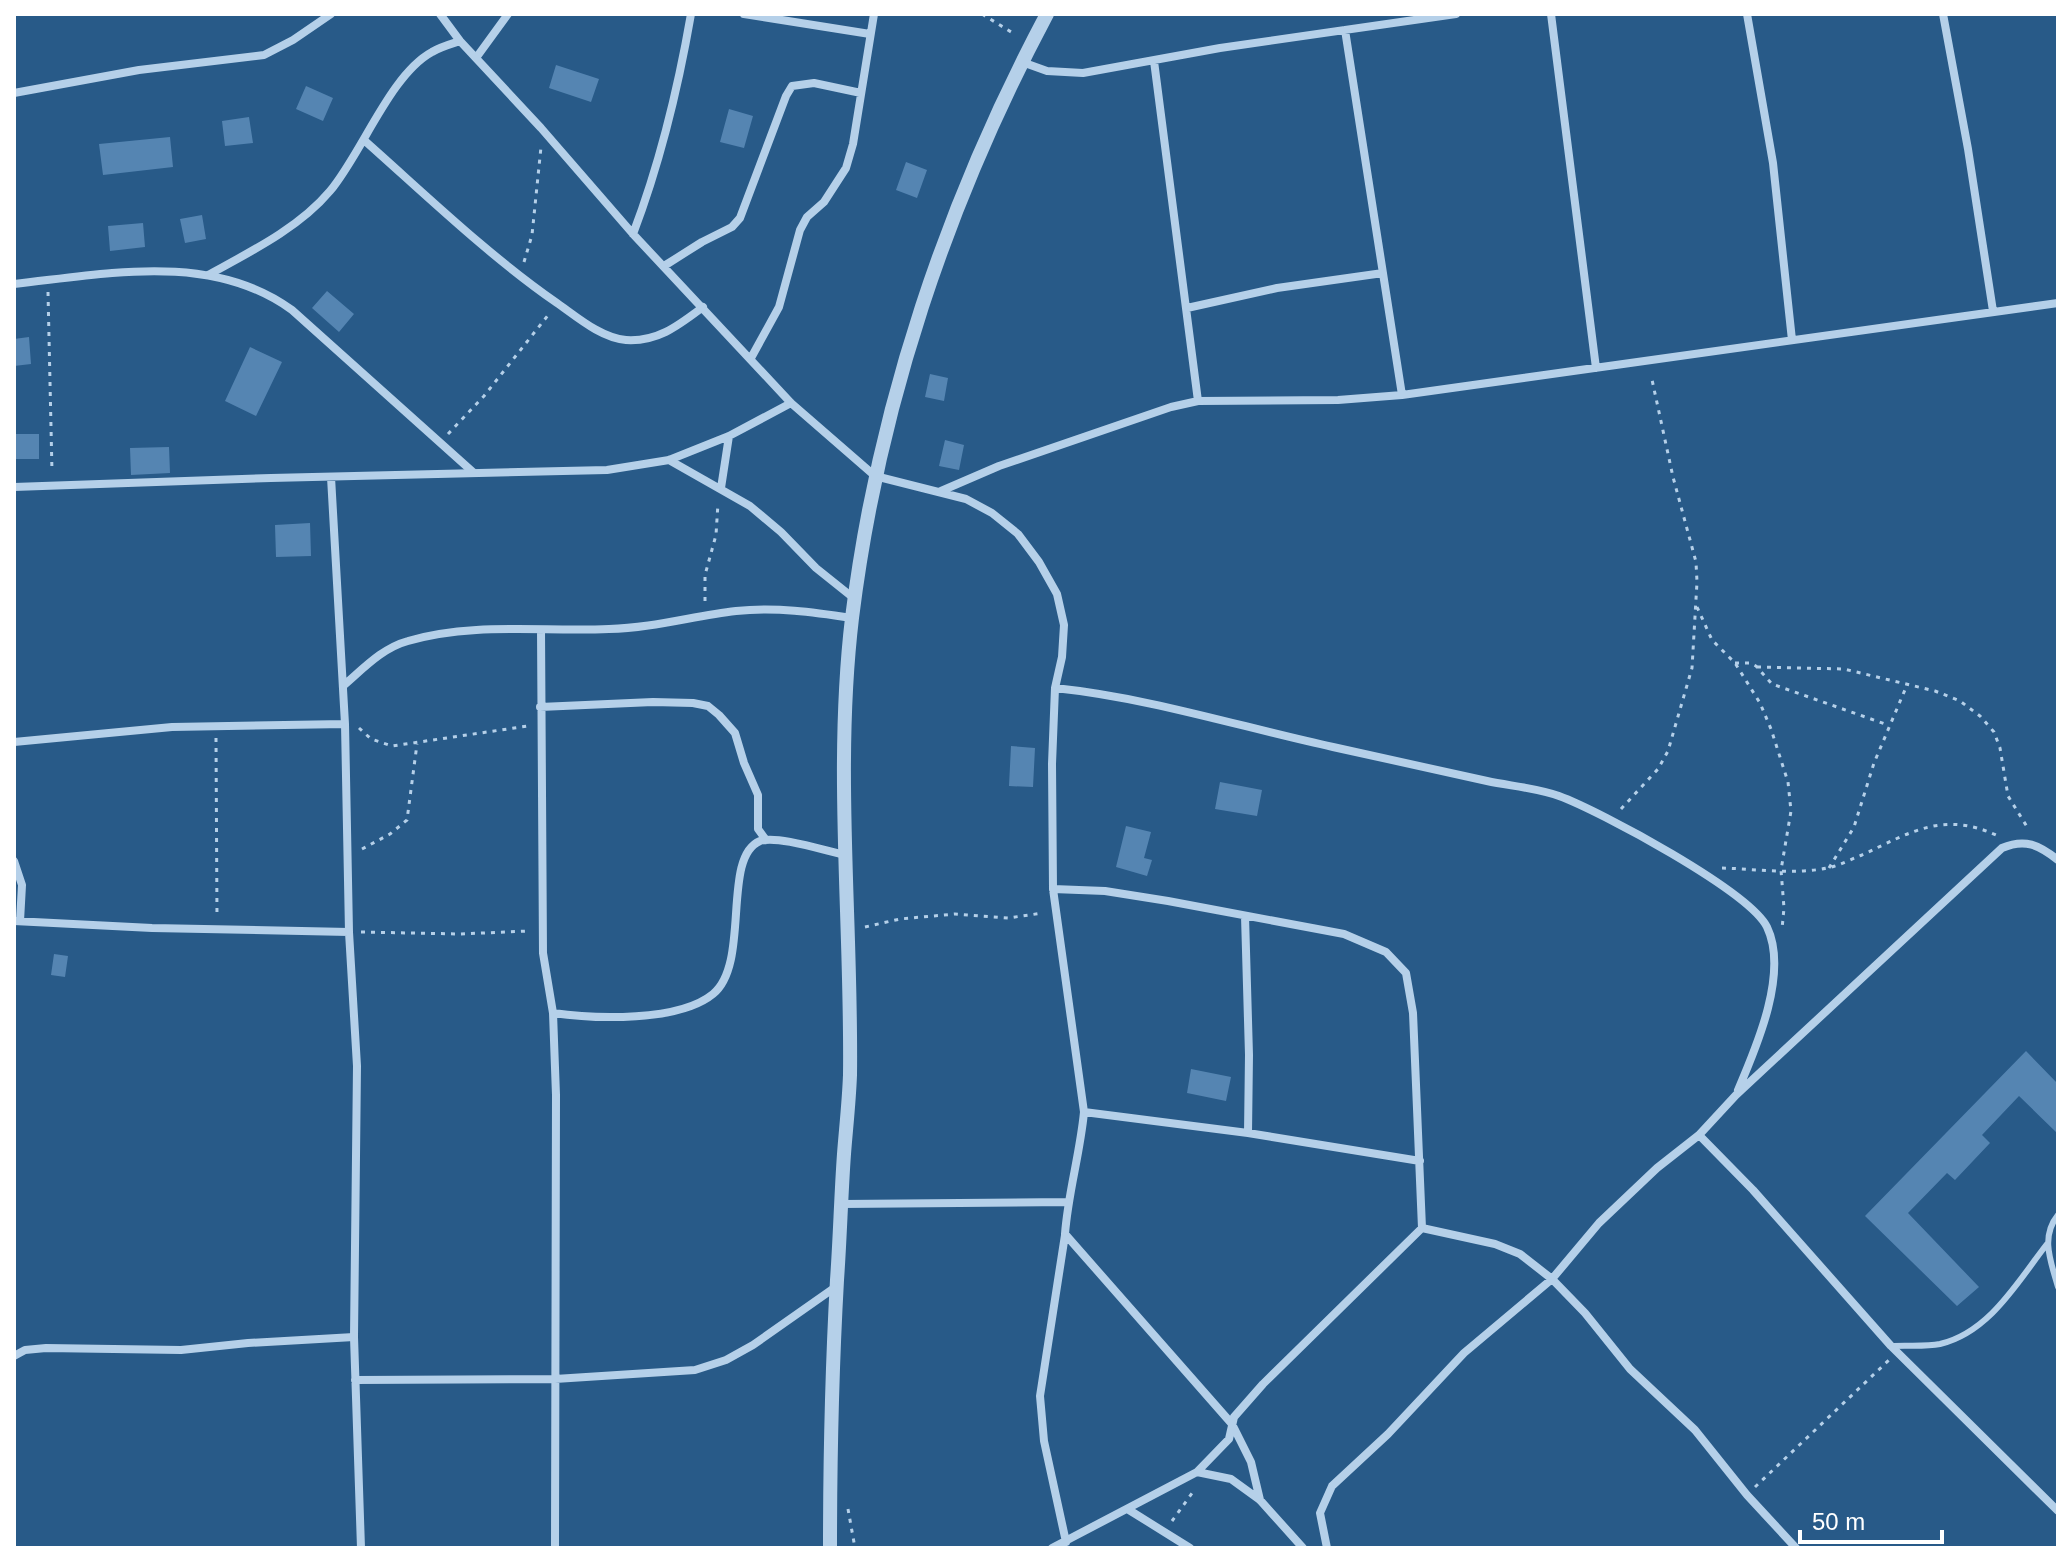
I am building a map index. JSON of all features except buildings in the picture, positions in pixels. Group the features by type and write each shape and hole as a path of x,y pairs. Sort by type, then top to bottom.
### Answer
{"street":[{"path":"14,93 139,70 264,55 331,14"},
{"path":"440,14 460,41 633,234 791,403 875,476 966,499 992,513 1018,534 1057,594 1064,625 1062,657 1055,688 1051,822 1053,889 1084,1112 1081,1149 1068,1202 1040,1396 1042,1430 1066,1542"},
{"path":"476,58 508,14"},
{"path":"633,234 652,185 666,133 691,14"},
{"path":"744,14 870,34"},
{"path":"751,358 779,307 800,230 807,217 824,202 846,168 874,14"},
{"path":"830,1548 837,1286 850,1077 845,722 852,618 875,476 897,385 916,324 956,215 1022,62 1047,14"},
{"path":"1022,62 1047,71 1083,73 1233,46 1456,14"},
{"path":"1551,14 1596,368"},
{"path":"1747,14 1773,163 1792,340"},
{"path":"1943,14 1993,311"},
{"path":"1345,30 1402,395"},
{"path":"208,275 252,251 298,219 328,193 408,72 431,52 460,41"},
{"path":"1154,61 1198,401"},
{"path":"664,266 732,227 740,218 792,86 814,83 861,93"},
{"path":"365,141 519,277 596,329 624,340 655,338 675,328 703,307"},
{"path":"14,284 172,271 241,282 271,295 292,310 474,473"},
{"path":"1187,308 1277,288 1383,273"},
{"path":"940,491 999,466 1171,407 1198,401 1338,400 1402,395 2058,303"},
{"path":"14,487 607,470 669,460 729,436 791,403"},
{"path":"721,488 729,436"},
{"path":"669,460 721,488 763,516 816,568 856,600"},
{"path":"331,477 345,719 349,932 357,1066 354,1337 361,1548"},
{"path":"343,686 387,649 407,641 491,630 649,627 734,611 778,608 852,618"},
{"path":"541,630 543,953 553,1013 556,1095 555,1548"},
{"path":"1055,688 1122,696 1241,727 1558,796 1610,820 1712,877 1767,926 1774,950 1769,1001 1762,1028 1736,1095"},
{"path":"540,707 653,702 708,706 735,733 758,795 758,829 766,840"},
{"path":"14,742 100,732 345,719"},
{"path":"553,1013 598,1019 695,1006 716,992 728,970 735,941 741,871 754,846 766,840 845,855"},
{"path":"1327,1548 1320,1513 1332,1486 1388,1434 1464,1353 1552,1279 1599,1223 1657,1168 1699,1135 1736,1095 2002,848 2014,843 2029,843 2043,848 2058,860"},
{"path":"14,861 22,885 17,921 349,932"},
{"path":"1053,889 1139,896 1344,934 1386,952 1406,973 1413,1013 1422,1228"},
{"path":"1245,916 1248,1133"},
{"path":"1084,1112 1248,1133 1420,1161"},
{"path":"1699,1135 1753,1190 1894,1349 2058,1511"},
{"path":"842,1204 1068,1202"},
{"path":"1422,1228 1495,1244 1520,1254 1552,1279 1585,1313 1630,1369 1695,1430 1747,1495 1796,1548"},
{"path":"1052,1548 1202,1473 1229,1439 1232,1424 1242,1407 1422,1228"},
{"path":"1065,1234 1232,1424 1251,1462 1260,1500"},
{"path":"355,1380 555,1379 695,1370 726,1360 753,1345 837,1286"},
{"path":"14,1356 25,1350 46,1348 181,1350 354,1337"},
{"path":"1202,1473 1231,1479 1260,1500 1303,1548"},
{"path":"1129,1510 1190,1548"}],"lane":[{"path":"2058,1215 2051,1224 2047,1244 2058,1287"},
{"path":"1894,1349 1938,1344 1964,1336 1996,1310 2047,1244"}],"path":[{"path":"982,14 1031,45"},
{"path":"519,277 532,235 541,128"},
{"path":"48,280 52,484"},
{"path":"440,442 484,396 557,303"},
{"path":"1610,820 1650,778 1668,751 1692,668 1696,562 1673,477 1648,361"},
{"path":"706,617 705,575 716,535 721,488"},
{"path":"1695,604 1712,640 1735,663 1760,703 1788,782 1791,811 1781,870 1783,924 1774,950"},
{"path":"1735,663 1750,663 1772,684 1889,726"},
{"path":"1757,667 1844,669 1908,684 1960,701 1994,732 2000,748 2008,796 2043,848"},
{"path":"1829,868 1854,827 1874,763 1908,684"},
{"path":"345,719 371,739 392,746 508,731 541,722"},
{"path":"216,725 217,930"},
{"path":"348,857 390,834 407,820 417,744"},
{"path":"1693,867 1829,868 1896,839 1950,822 1983,829 2014,843"},
{"path":"846,932 900,919 964,914 1008,918 1058,910"},
{"path":"349,932 460,934 543,930"},
{"path":"1747,1495 1894,1349"},
{"path":"1165,1532 1202,1473"}]}
